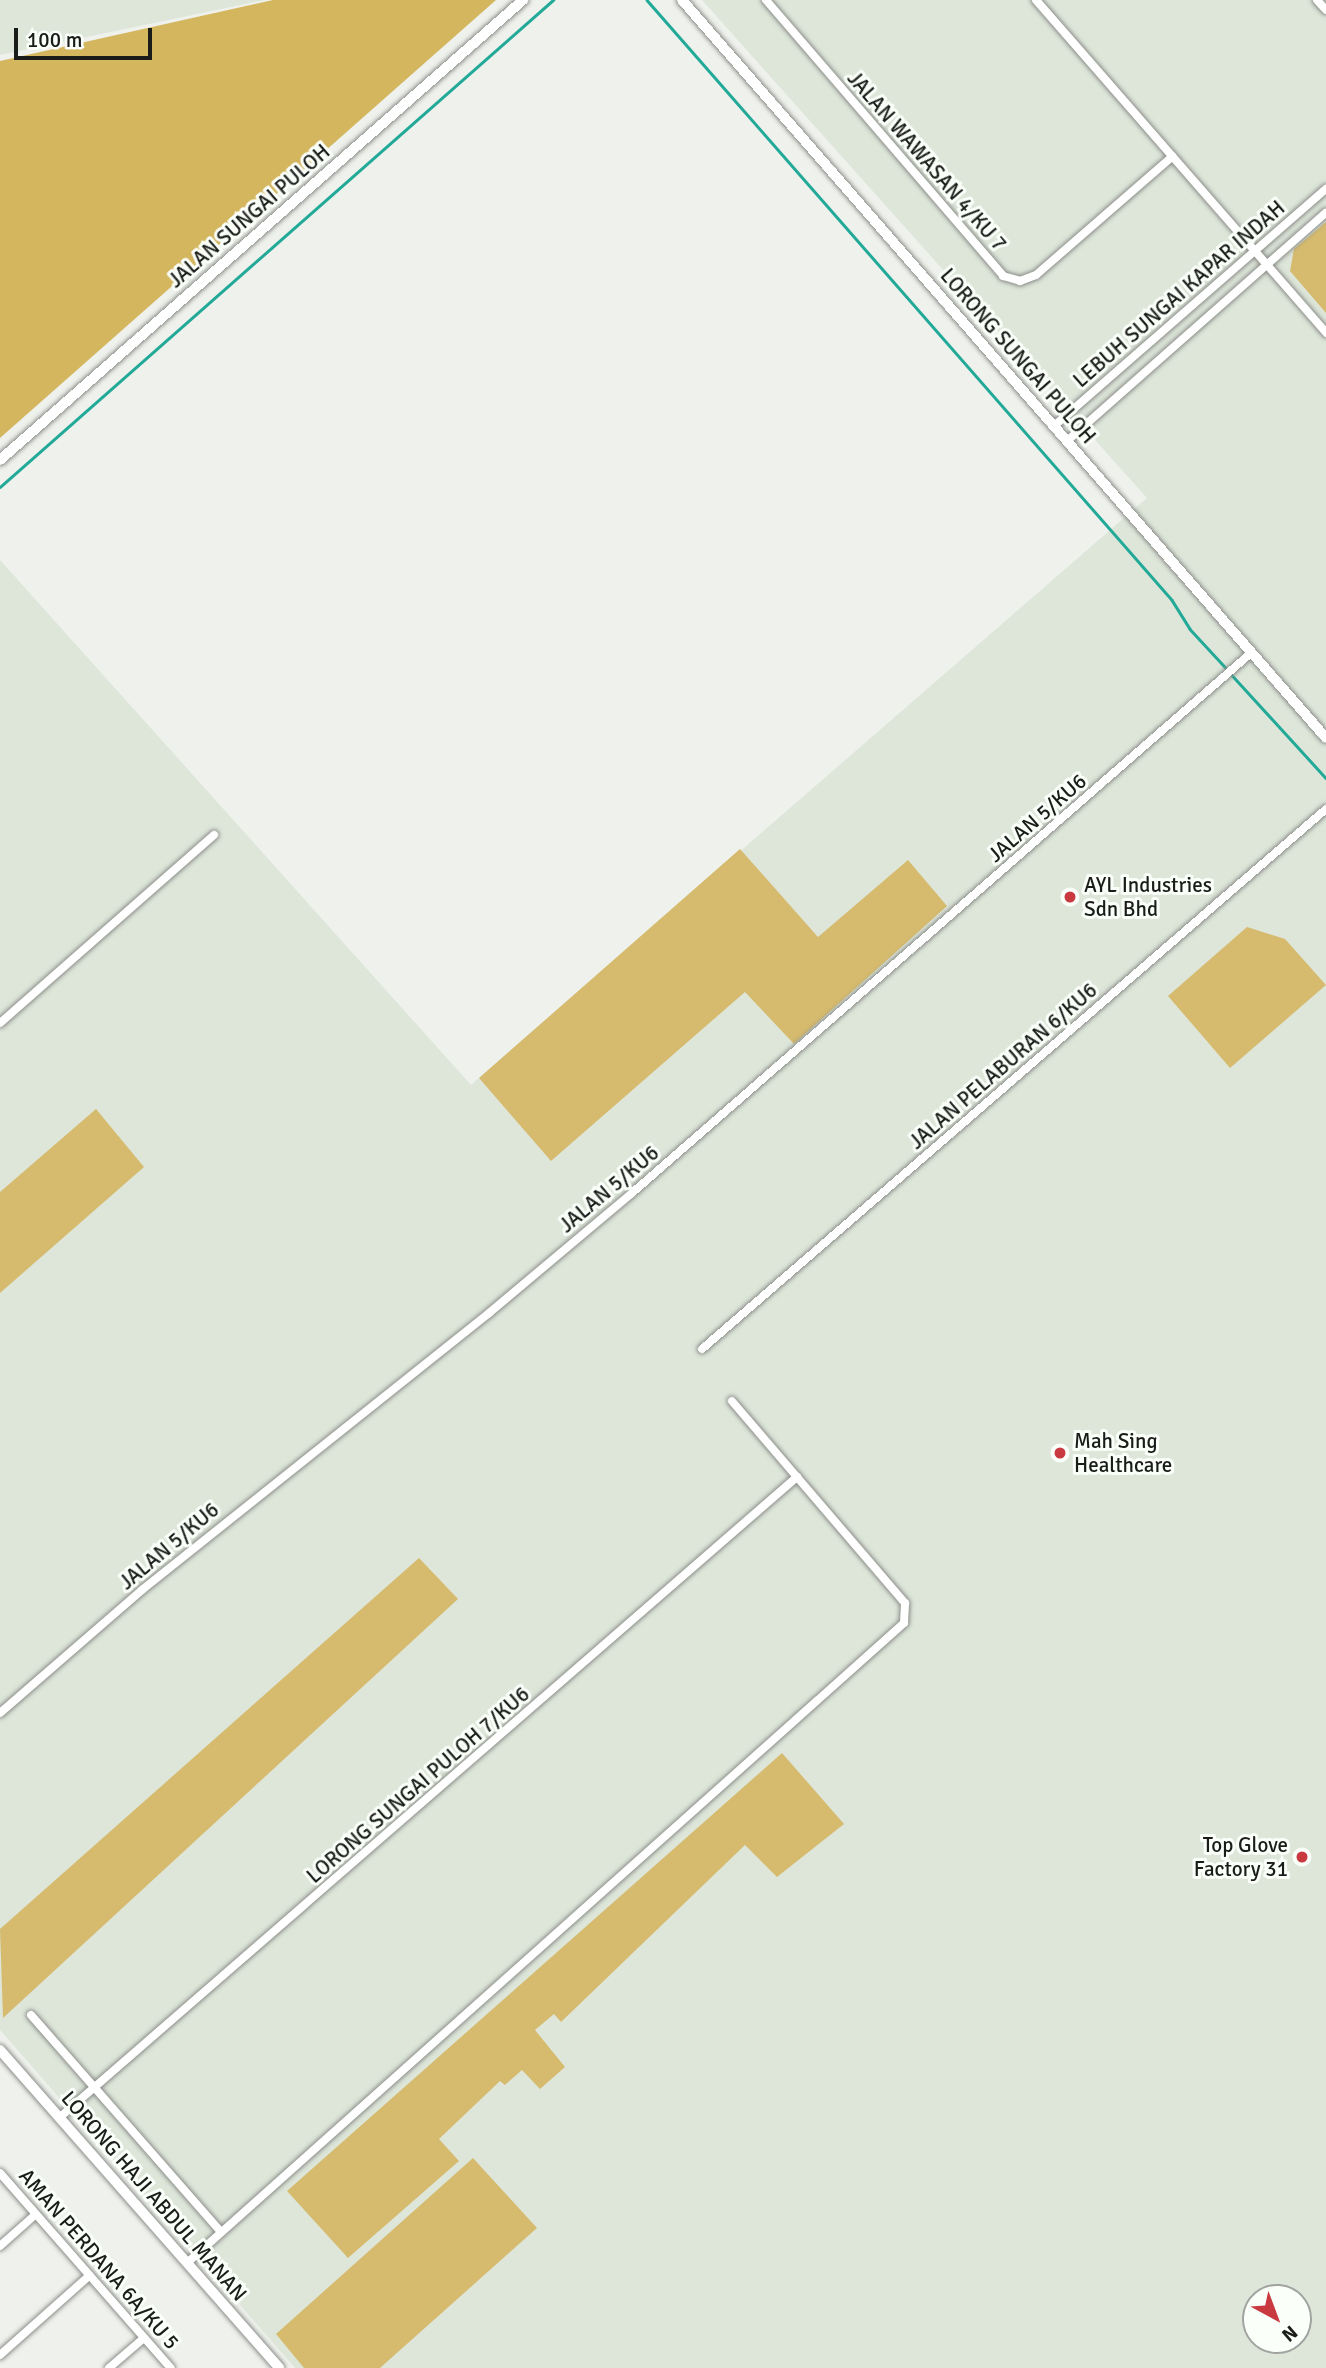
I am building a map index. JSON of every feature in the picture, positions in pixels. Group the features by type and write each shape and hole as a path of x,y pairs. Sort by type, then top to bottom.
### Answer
{"street":[{"name":"JALAN SUNGAI PULOH","path":"0,460 523,0"},
{"name":"LORONG SUNGAI PULOH","path":"681,0 1054,426 1250,656 1326,738"},
{"name":"JALAN WAWASAN 4/KU 7","path":"766,0 1003,276 1020,281 1036,275 1172,156"},
{"path":"1036,0 1326,333"},
{"path":"1317,0 1326,10"},
{"name":"LEBUH SUNGAI KAPAR INDAH","path":"1054,426 1326,189"},
{"name":"LEBUH SUNGAI KAPAR INDAH","path":"1067,441 1326,213"},
{"name":"JALAN 5/KU6","path":"0,1713 142,1590 613,1210 1250,656"},
{"name":"JALAN PELABURAN 6/KU6","path":"702,1349 1326,809"},
{"path":"0,1023 214,835"},
{"path":"187,2263 904,1623 905,1603 732,1401"},
{"name":"LORONG SUNGAI PULOH 7/KU6","path":"60,2118 797,1477"},
{"path":"31,2015 221,2232"},
{"name":"LORONG HAJI ABDUL MANAN","path":"0,2050 279,2368"},
{"name":"AMAN PERDANA 6A/KU 5","path":"0,2173 171,2368"},
{"path":"0,2246 36,2214"},
{"path":"0,2355 90,2275"},
{"path":"109,2368 144,2338"}],"shaded area":[{"path":"0,0 265,0 0,55"},
{"path":"273,0 496,0 0,438 0,61"},
{"path":"702,0 1326,0 1326,2368 295,2368 0,2030 0,560 471,1085 1147,498"},
{"path":"1326,222 1326,313 1290,271 1294,249"},
{"path":"740,849 818,937 908,860 947,906 794,1044 745,992 551,1161 479,1078"},
{"path":"1247,927 1285,939 1326,985 1230,1068 1168,996"},
{"path":"96,1109 144,1167 0,1293 0,1192"},
{"path":"419,1558 458,1599 3,2018 0,1929"},
{"path":"782,1753 844,1824 777,1877 745,1845 561,2022 554,2014 535,2030 565,2067 540,2089 522,2070 505,2085 500,2081 439,2139 459,2161 348,2258 287,2191"},
{"path":"473,2158 537,2228 380,2368 304,2368 276,2334"}],"waterway":[{"path":"0,487 553,0"},
{"path":"647,0 1172,600 1190,629 1227,669"},
{"path":"1231,674 1326,778"}],"place":[{"name":"AYL Industries Sdn Bhd","path":"1070,897"},
{"name":"Mah Sing Healthcare","path":"1060,1453"},
{"name":"Top Glove Factory 31","path":"1302,1857"}]}
